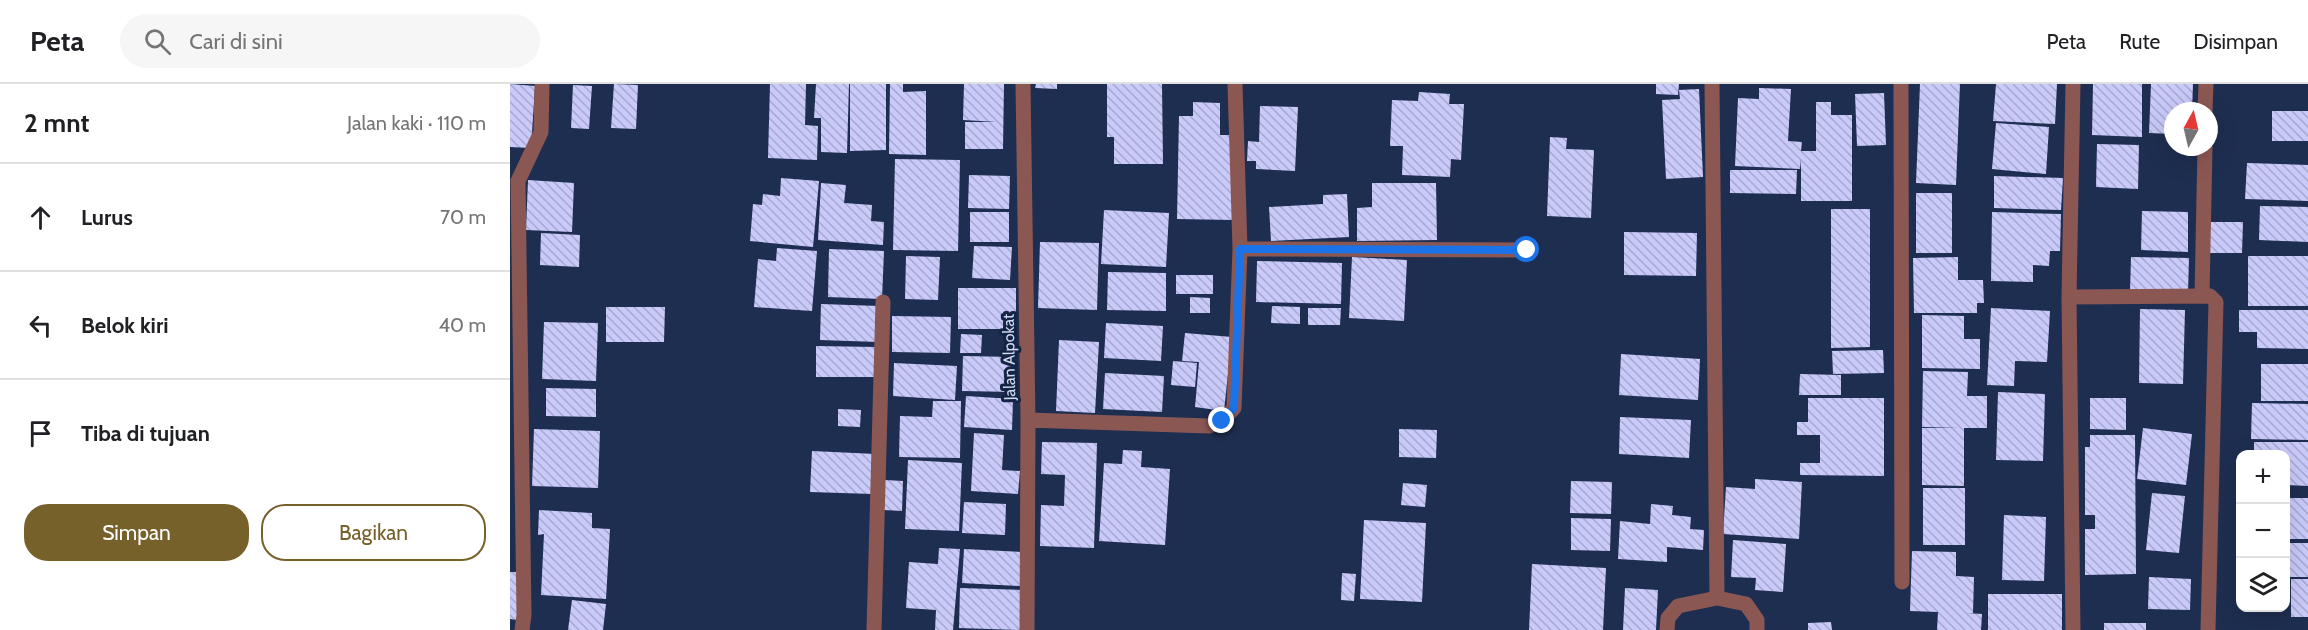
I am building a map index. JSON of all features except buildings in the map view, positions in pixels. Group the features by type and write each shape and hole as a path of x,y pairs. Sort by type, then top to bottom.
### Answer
{"street":[{"path":"522,630 524,615 518,181 541,132 542,84"},
{"name":"Jalan Alpokat","path":"1023,84 1028,420 1027,630"},
{"path":"1028,420 1209,426 1222,421 1234,408 1240,249 1235,84"},
{"path":"1712,84 1717,598"},
{"path":"1901,84 1902,582"},
{"path":"2073,84 2069,297 2073,630"},
{"path":"2205,102 2206,84"},
{"path":"2202,296 2205,156"},
{"path":"1240,249 1527,250"},
{"path":"2069,297 2210,296 2216,302 2208,630"},
{"path":"874,630 883,302"},
{"path":"1667,630 1668,618 1678,606 1717,598 1746,604 1757,621 1757,630"}],"route":[{"path":"1222,421 1234,408 1240,249 1527,250"}]}
